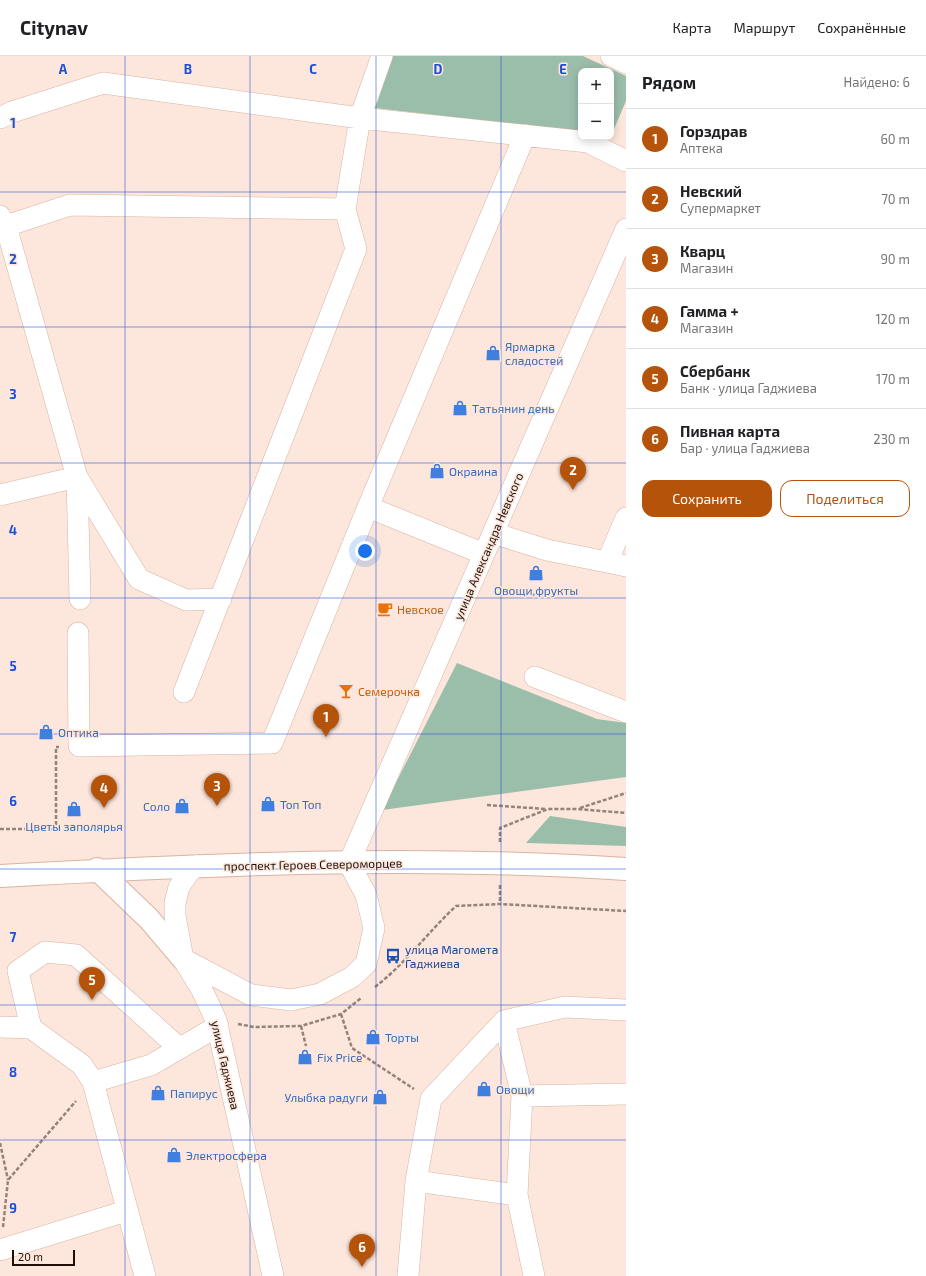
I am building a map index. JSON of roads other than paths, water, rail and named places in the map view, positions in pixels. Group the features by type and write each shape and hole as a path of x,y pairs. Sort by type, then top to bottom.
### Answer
{"main road":[{"name":"проспект Героев Североморцев","path":"0,876 196,866 349,863 492,862 626,869"},
{"path":"96,870 149,919 183,959"}],"street":[{"path":"184,692 356,249 345,209 360,118 382,56"},
{"path":"611,56 626,63"},
{"path":"0,118 12,112 103,83 360,118 588,142 626,161"},
{"path":"78,633 79,746 272,743 368,508 525,135"},
{"path":"80,599 77,477 3,221 70,205 345,209"},
{"name":"улица Александра Невского","path":"349,863 626,229"},
{"path":"77,477 139,579 186,600 221,599"},
{"path":"0,495 77,477"},
{"path":"368,508 484,554"},
{"path":"493,532 547,550 616,564 626,518"},
{"path":"534,677 626,712"},
{"path":"183,959 251,995 291,1000 320,994 352,977 366,964 374,928 366,894 349,863"},
{"name":"улица Гаджиева","path":"196,866 189,872 179,887 175,903 175,916 183,959 202,990 218,1026 271,1275"},
{"path":"31,1028 18,971 45,952 76,955 179,1048"},
{"path":"408,1276 416,1181 431,1099 504,1021 565,1007 626,1010"},
{"path":"504,1021 522,1096 517,1195 534,1276"},
{"path":"93,1082 151,1064 218,1026"},
{"path":"0,1027 31,1028 82,1065 93,1082 126,1211 145,1276"},
{"path":"522,1096 626,1094"},
{"path":"416,1181 517,1195"},
{"path":"0,1250 126,1211"}],"place":[{"name":"Ярмарка сладостей","path":"493,353"},
{"name":"Татьянин день","path":"460,408"},
{"name":"Окраина","path":"437,471"},
{"name":"Невский","path":"573,490"},
{"name":"Овощи,фрукты","path":"536,573"},
{"name":"Невское","path":"385,609"},
{"name":"Семерочка","path":"346,691"},
{"name":"Оптика","path":"46,732"},
{"name":"Горздрав","path":"326,737"},
{"name":"Топ Топ","path":"268,804"},
{"name":"Соло","path":"182,806"},
{"name":"Кварц","path":"217,806"},
{"name":"Гамма +","path":"104,808"},
{"name":"Цветы заполярья","path":"74,809"},
{"name":"улица Магомета Гаджиева","path":"393,956"},
{"name":"Сбербанк","path":"92,1000"},
{"name":"Торты","path":"373,1037"},
{"name":"Fix Price","path":"305,1057"},
{"name":"Овощи","path":"484,1089"},
{"name":"Папирус","path":"158,1093"},
{"name":"Улыбка радуги","path":"380,1097"},
{"name":"Электросфера","path":"174,1155"},
{"name":"Пивная карта","path":"362,1267"}]}
